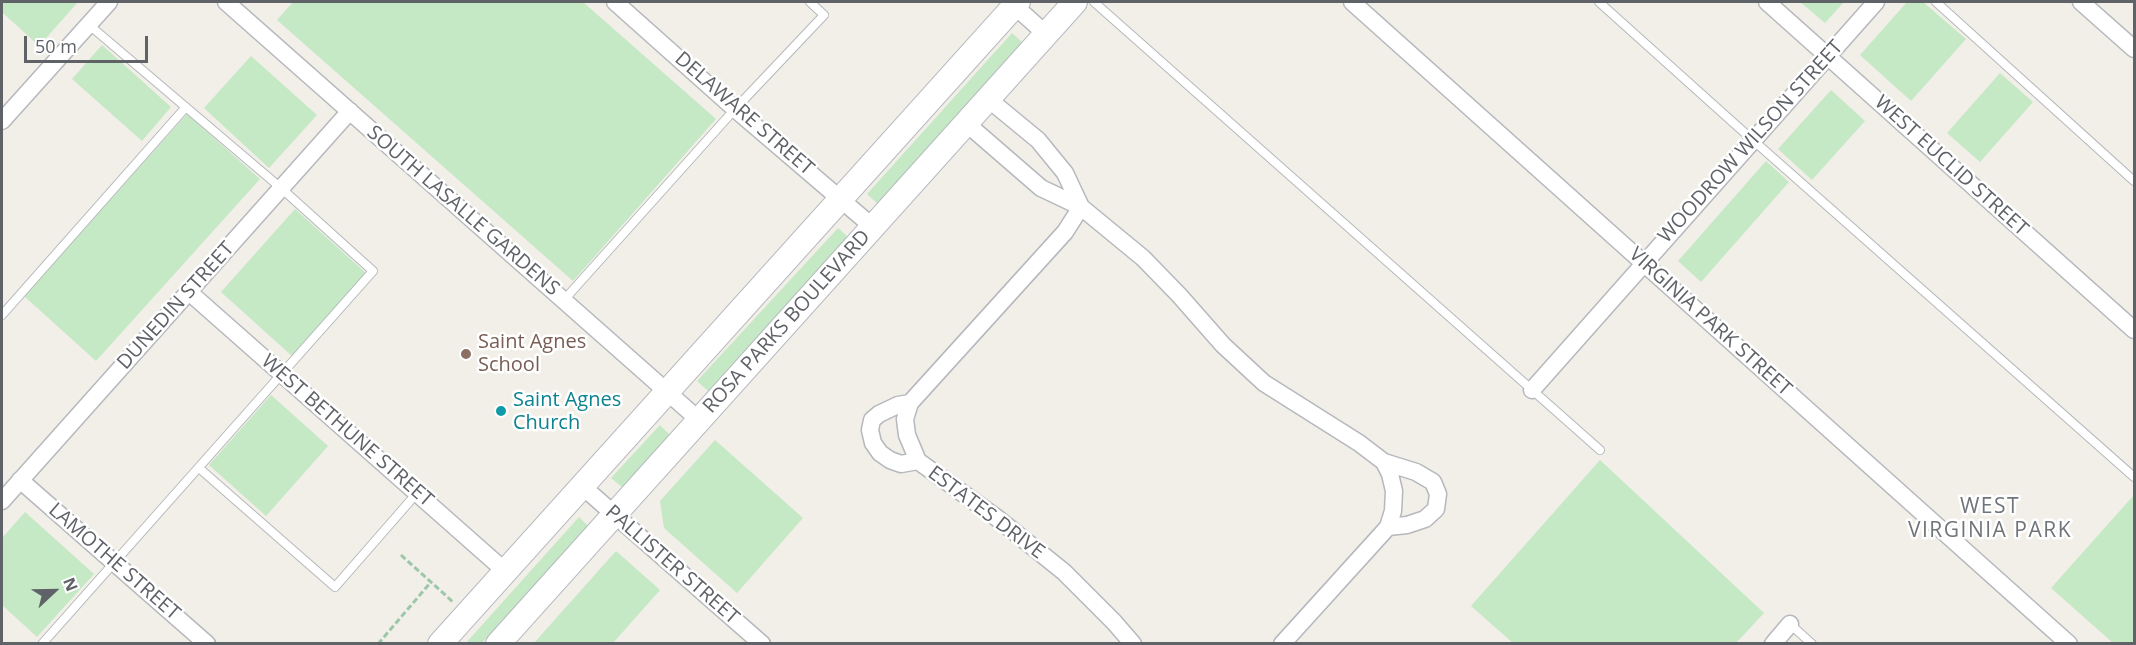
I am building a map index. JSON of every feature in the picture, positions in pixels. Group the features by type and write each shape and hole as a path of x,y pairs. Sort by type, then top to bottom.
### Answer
{"street":[{"path":"2,121 108,2"},
{"name":"SOUTH LASALLE GARDENS","path":"226,2 699,420"},
{"name":"DELAWARE STREET","path":"615,2 873,227"},
{"name":"ROSA PARKS BOULEVARD","path":"498,644 1075,2"},
{"name":"VIRGINIA PARK STREET","path":"1352,2 2069,644"},
{"name":"WEST EUCLID STREET","path":"1767,2 2134,330"},
{"name":"WOODROW WILSON STREET","path":"1532,390 1876,2"},
{"path":"2081,2 2134,50"},
{"path":"441,644 1014,3 1046,34"},
{"path":"987,98 1038,140 1065,172 1081,207"},
{"name":"DUNEDIN STREET","path":"2,501 350,111"},
{"path":"966,123 1041,188 1081,207 1143,258 1223,345 1264,383 1359,443 1384,462 1416,472 1433,482 1438,494 1436,509 1425,519 1407,525 1388,527"},
{"path":"918,461 901,464 880,453 873,443 870,430 872,420 898,405 910,403 1065,232 1081,207"},
{"name":"WEST BETHUNE STREET","path":"189,292 505,571"},
{"name":"ESTATES DRIVE","path":"910,403 905,419 907,435 918,461 997,518 1057,566 1090,596 1133,644"},
{"path":"1282,644 1388,527 1393,511 1394,491 1384,462"},
{"name":"LAMOTHE STREET","path":"20,480 207,644"},
{"name":"PALLISTER STREET","path":"582,486 762,644"},
{"path":"1773,644 1790,624"}],"lane":[{"path":"564,300 735,109 824,15 810,2"},
{"path":"1094,2 1600,450"},
{"path":"1599,2 2134,477"},
{"path":"1936,2 2134,181"},
{"path":"42,644 373,272 281,188 88,24"},
{"path":"2,315 186,107"},
{"path":"199,468 335,587 417,493"},
{"path":"1790,624 1812,644"}],"path":[{"path":"401,555 453,602"},
{"path":"378,644 431,582"}],"green space":[{"path":"2,2 78,2 39,46 2,12"},
{"path":"293,2 583,2 716,119 573,281 277,20"},
{"path":"1800,2 1844,2 1825,23"},
{"path":"1907,2 1923,2 1966,39 1911,101 1860,55"},
{"path":"1012,33 1023,43 878,204 867,194"},
{"path":"102,45 171,107 142,141 72,79"},
{"path":"251,56 317,115 269,168 204,108"},
{"path":"2000,73 2033,102 1980,162 1947,133"},
{"path":"1831,90 1865,121 1812,180 1778,149"},
{"path":"187,114 260,179 96,361 24,296"},
{"path":"1766,161 1789,182 1701,282 1678,261"},
{"path":"295,209 366,273 292,356 221,292"},
{"path":"838,228 848,237 708,391 697,381"},
{"path":"271,395 328,446 266,516 209,465"},
{"path":"660,425 670,435 622,487 611,478"},
{"path":"715,440 803,518 737,593 664,528 660,501"},
{"path":"1600,460 1764,613 1736,643 1513,643 1471,606"},
{"path":"2134,495 2134,643 2113,643 2051,588"},
{"path":"25,512 94,574 37,637 2,605 2,538"},
{"path":"579,517 588,526 482,643 465,644"},
{"path":"616,551 660,590 613,643 534,643"}],"place":[{"name":"Saint Agnes School","path":"466,354"},
{"name":"Saint Agnes Church","path":"501,411"}],"district":[{"name":"WEST VIRGINIA PARK","path":"1990,519"}]}
